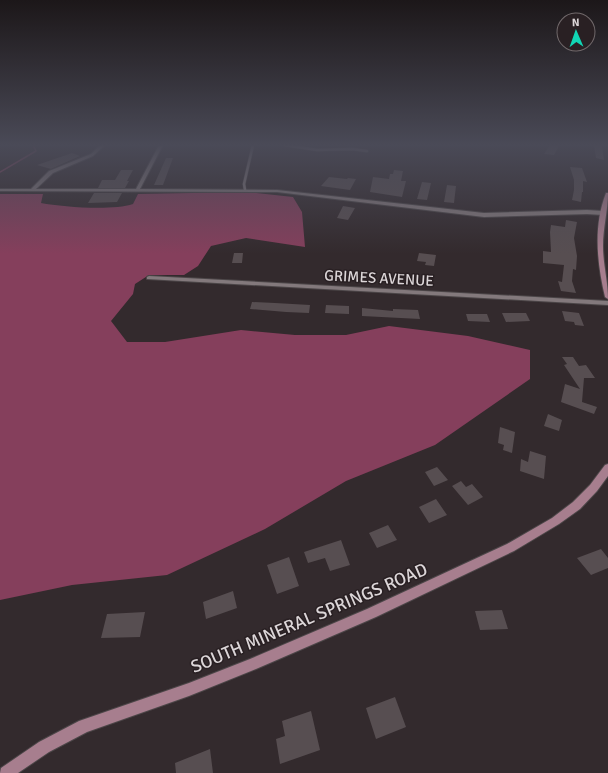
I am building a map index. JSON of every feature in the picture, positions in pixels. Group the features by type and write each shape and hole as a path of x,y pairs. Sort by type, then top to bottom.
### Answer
{"street":[{"path":"32,190 41,181"},
{"path":"137,191 142,181"},
{"path":"0,190 244,190 300,193 484,215 587,212 603,214"},
{"path":"608,194 599,239 600,258 608,297"},
{"name":"GRIMES AVENUE","path":"149,278 608,303"},
{"name":"SOUTH MINERAL SPRINGS ROAD","path":"6,773 32,753 84,726 252,665 414,594 536,534 584,497 608,468"}],"lane":[{"path":"244,190 245,181"}],"shaded area":[{"path":"246,192 293,197 302,212 305,247 246,238 211,246 198,266 184,275 149,275 135,284 133,294 111,321 127,342 165,342 241,330 295,335 346,335 389,326 468,336 530,350 530,379 435,445 346,481 265,529 167,575 72,585 0,600 0,194 43,194 41,203 62,206 100,208 133,204 138,194"}],"building":[{"path":"101,181 129,181 125,188 98,188"},
{"path":"156,181 164,181 163,185 154,185"},
{"path":"325,181 355,181 350,190 321,186"},
{"path":"372,181 406,181 402,197 370,192"},
{"path":"574,181 583,181 581,202 572,200"},
{"path":"422,182 431,183 427,200 417,199"},
{"path":"447,185 456,186 454,203 444,202"},
{"path":"94,193 122,193 117,202 88,203"},
{"path":"343,206 355,208 348,220 337,218"},
{"path":"566,220 577,222 574,238 577,256 576,270 573,269 572,281 576,293 561,291 558,281 562,282 564,265 543,263 543,251 551,252 551,225 565,227"},
{"path":"234,253 243,253 242,263 232,263"},
{"path":"419,253 436,255 434,266 425,265 426,262 417,261"},
{"path":"252,302 310,305 309,313 286,312 250,309"},
{"path":"326,305 349,306 349,314 325,313"},
{"path":"362,308 393,311 393,309 418,310 420,319 362,316"},
{"path":"562,311 579,313 584,326 575,325 574,322 565,321"},
{"path":"502,313 526,313 530,321 506,322"},
{"path":"466,314 487,314 490,322 468,321"},
{"path":"562,357 573,357 579,366 586,365 595,378 584,378 582,402 597,407 594,414 561,402 565,384 580,389 564,365 567,364"},
{"path":"548,414 562,420 559,431 544,426"},
{"path":"500,427 515,432 512,453 503,450 504,445 498,443"},
{"path":"530,451 546,456 544,479 520,471 521,459 528,462"},
{"path":"437,467 448,480 434,486 425,472"},
{"path":"461,481 466,487 472,484 483,497 468,505 452,486"},
{"path":"436,499 447,515 429,523 419,507"},
{"path":"388,525 397,540 377,548 369,533"},
{"path":"341,540 350,565 330,571 325,558 308,563 304,552"},
{"path":"601,549 608,558 608,568 591,575 577,558"},
{"path":"289,557 299,586 277,594 267,565"},
{"path":"233,591 237,608 206,619 203,602"},
{"path":"502,610 508,629 480,630 475,611"},
{"path":"145,612 140,637 101,638 107,614"},
{"path":"395,697 406,727 376,739 366,708"},
{"path":"311,711 320,750 280,764 276,739 285,736 282,721"},
{"path":"210,749 213,773 176,773 175,763"}]}
